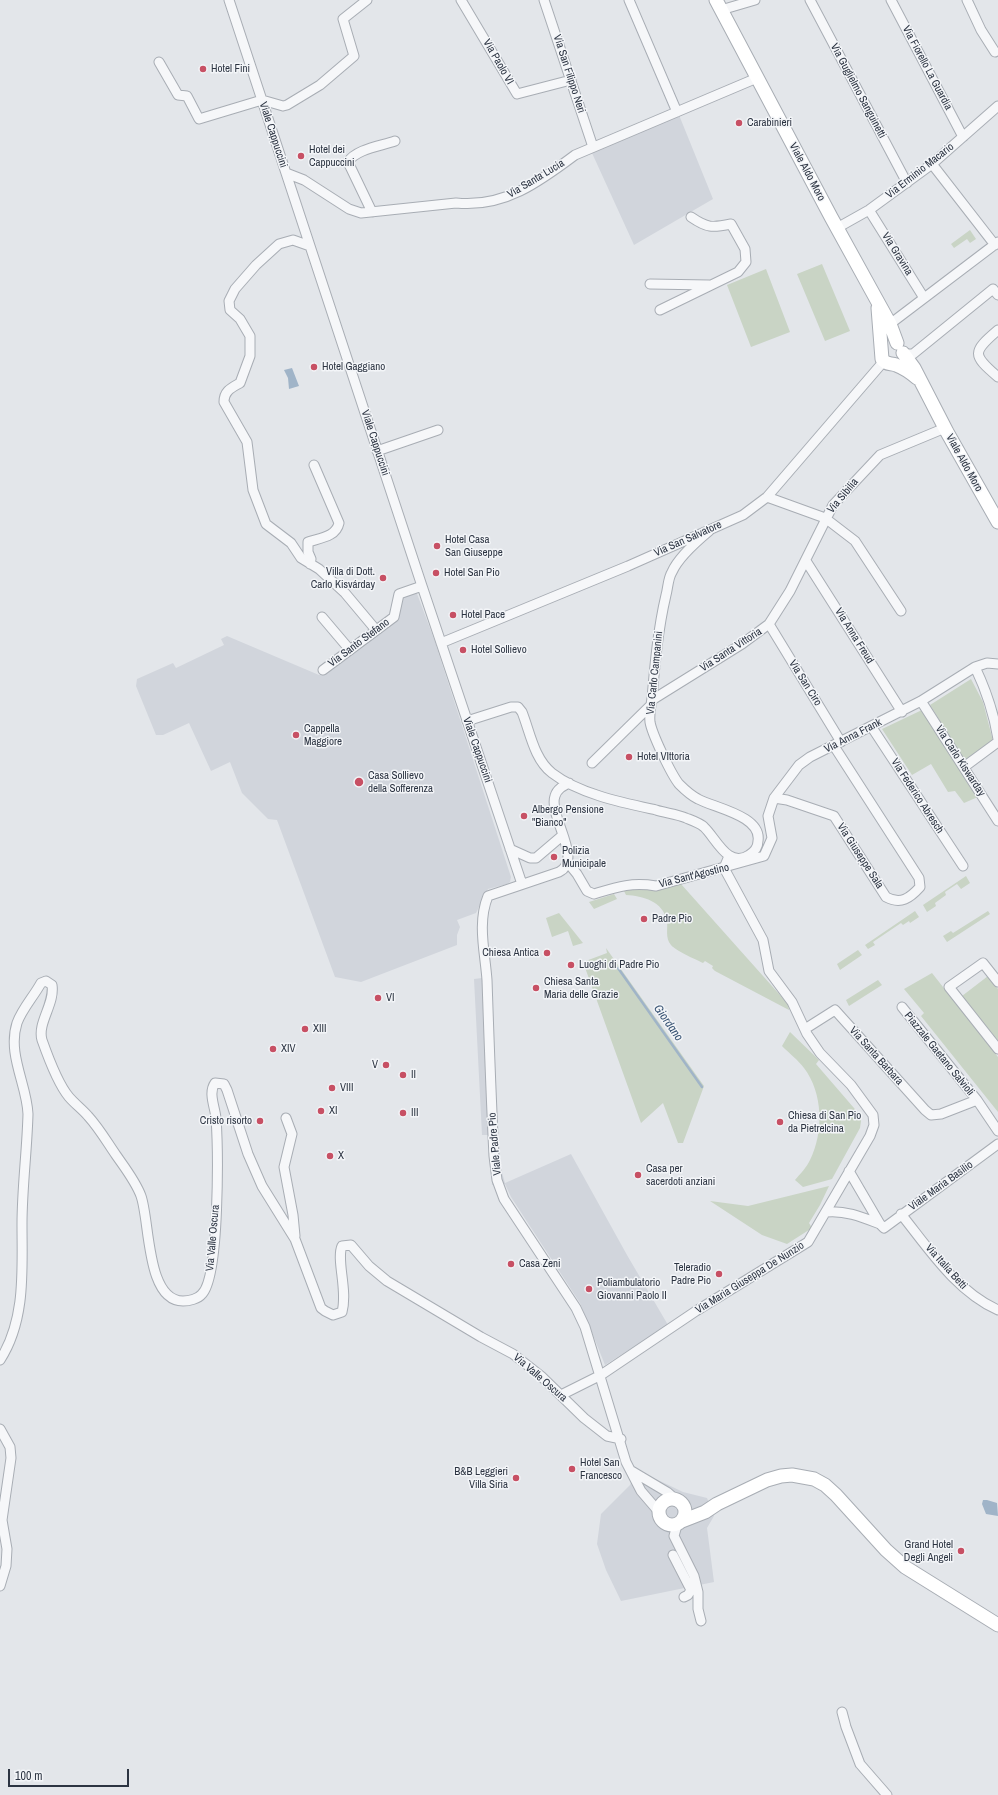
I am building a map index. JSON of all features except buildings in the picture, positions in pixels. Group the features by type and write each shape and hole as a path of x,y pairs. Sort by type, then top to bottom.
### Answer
{"main road":[{"name":"Viale Aldo Moro","path":"718,5 837,228 878,301 901,350 921,382 945,428 994,507 998,522"},
{"name":"Viale Aldo Moro","path":"878,301 886,359 909,371 921,382"},
{"path":"886,343 901,350 901,360 886,359 886,343"},
{"path":"717,1504 697,1505 678,1501 665,1501 659,1512 665,1523 671,1526 705,1512 717,1504 767,1480 792,1475 814,1479 825,1485 836,1494 886,1550 905,1567 998,1626"},
{"path":"678,1501 686,1512 680,1523"}],"street":[{"name":"Viale Cappuccini","path":"230,0 377,451 522,884"},
{"path":"159,62 178,95 187,96 199,119 262,100 283,106 288,105 320,86 354,56 343,19 367,0"},
{"name":"Via San Filippo Neri","path":"544,0 593,147"},
{"path":"629,0 677,112"},
{"path":"718,5 755,0"},
{"name":"Via Guglielmo Sanguinetti","path":"810,0 907,183"},
{"name":"Via Fiorello La Guardia","path":"891,0 963,137"},
{"path":"966,0 981,30 995,52"},
{"name":"Via Paolo VI","path":"462,1 517,94 571,80"},
{"name":"Via Santa Lucia","path":"286,173 304,180 349,209 361,213 456,203 472,204 498,200 515,195 575,155 757,78"},
{"name":"Via Erminio Macario","path":"837,228 869,210 907,183 932,164 998,106"},
{"path":"372,212 348,162 351,157 395,141"},
{"path":"890,324 996,244 932,164"},
{"name":"Via Gravina","path":"869,210 924,298"},
{"path":"660,310 738,272 746,262 745,249 731,224 711,227 703,225 691,217"},
{"path":"310,246 293,240 279,244 260,261 228,301 230,310 240,319 250,336 250,356 240,383 226,391 224,402 244,435 248,452 253,490 266,524 291,543 301,558 319,569 345,593 376,630"},
{"path":"650,284 710,285"},
{"path":"901,350 913,354 995,292"},
{"path":"998,330 982,344 978,352 980,362 998,377"},
{"name":"Via San Salvatore","path":"441,643 709,531 742,515 767,497 886,359"},
{"name":"Via Sibilia","path":"901,611 855,540 825,518 833,505 880,455 945,428"},
{"path":"377,451 438,430"},
{"path":"310,564 311,559 308,552 308,542 333,534 337,530 339,523 314,465"},
{"path":"767,497 825,518"},
{"name":"Via Santa Vittoria","path":"592,763 651,703 742,644 769,624 790,591 806,561 825,518"},
{"name":"Via Carlo Campanini","path":"709,531 693,544 672,572 662,610 649,712 650,724 656,742 679,783 697,799 728,811 753,824 756,828 759,841 753,852 742,858 729,856"},
{"name":"Via Anna Freud","path":"806,561 902,712"},
{"name":"Via Santo Stefano","path":"323,670 394,617 399,594 422,586"},
{"path":"322,617 350,650"},
{"name":"Via San Ciro","path":"769,624 837,744"},
{"name":"Via Anna Frank","path":"764,856 772,838 768,816 774,798 799,765 810,757 902,712 975,667 987,663 998,664"},
{"path":"975,667 984,687 996,726 998,739"},
{"name":"Via Carlo Kiswarday","path":"921,701 998,821"},
{"path":"467,721 508,708 518,707 522,712 542,761 552,773 569,783 609,799 685,817 704,827 717,844 729,856 724,868 762,940 769,971 792,1002 805,1029"},
{"name":"Via Federico Abresch","path":"872,726 963,866"},
{"path":"964,767 998,742"},
{"name":"Via Giuseppe Sala","path":"774,798 787,800 834,816 886,897 892,900 903,901 913,894 920,887 919,878 837,744"},
{"path":"522,884 559,872 564,869 568,863 568,853 556,813 554,800 559,789 569,783"},
{"path":"510,849 530,858 536,858 541,856 563,835"},
{"name":"Via Sant'Agostino","path":"568,863 591,894 625,884 656,886 764,856"},
{"name":"Viale Padre Pio","path":"522,884 488,896 482,916 494,1156 497,1180 504,1198 576,1308 585,1327 621,1439 626,1462 641,1491 659,1512"},
{"path":"998,982 983,963 950,987 998,1049"},
{"name":"Via Valle Oscura","path":"0,1360 13,1335 22,1278 22,1224 28,1114 27,1102 17,1060 15,1042 17,1023 41,983 46,981 52,985 53,992 42,1028 42,1038 62,1086 69,1097 87,1114 108,1140 141,1196 146,1216 147,1239 151,1259 164,1293 178,1301 193,1299 202,1294 210,1277 214,1247 217,1174 216,1117 211,1091 215,1083 224,1084 248,1154 262,1186 295,1239 321,1308 325,1312 333,1315 342,1312 345,1296 340,1253 342,1246 351,1244 370,1266 388,1281 481,1337 513,1354 541,1376 584,1418 607,1436 621,1439"},
{"name":"Piazzale Gaetano Salvioli","path":"902,1007 977,1100 998,1131"},
{"name":"Via Santa Barbara","path":"805,1029 835,1010 925,1110 931,1115 941,1114 945,1111"},
{"name":"Via Maria Giuseppa De Nunzio","path":"561,1396 600,1375 696,1311 808,1242 870,1136 874,1125 874,1115 851,1085 820,1053 805,1029"},
{"name":"Piazzale Gaetano Salvioli","path":"945,1111 977,1100"},
{"path":"286,1118 292,1134 284,1166 293,1215 295,1239"},
{"name":"Viale Maria Basilio","path":"882,1226 902,1214 998,1144"},
{"path":"849,1171 882,1226"},
{"path":"826,1212 835,1211 859,1216 882,1226"},
{"name":"Via Italia Betti","path":"902,1214 939,1262 965,1290 998,1310"},
{"path":"0,1429 10,1447 11,1458 2,1520 7,1549 6,1566 0,1586"},
{"path":"630,1470 667,1492 678,1501"},
{"path":"680,1523 674,1536 694,1576 698,1592 698,1610 701,1621"},
{"path":"674,1555 691,1590 684,1598"},
{"path":"842,1712 860,1764 887,1795"}],"shaded area":[{"path":"679,115 713,199 634,245 592,153"},
{"name":"Casa Sollievo della Sofferenza","path":"416,591 434,639 511,877 510,882 507,884 488,889 476,913 457,920 460,927 457,935 457,945 361,982 335,977 277,820 268,819 242,793 230,762 211,771 189,723 163,735 156,735 136,686 137,679 173,663 176,668 224,645 221,639 227,636 319,675 325,673 398,618 400,597"},
{"path":"482,978 488,981 497,1155 505,1183 571,1154 668,1325 605,1365 580,1303 511,1197 505,1184 492,1185 489,1135 482,1135 474,979"},
{"path":"637,1470 683,1492 707,1498 714,1516 707,1528 714,1582 621,1601 606,1570 597,1544 601,1514 630,1485"}],"green space":[{"path":"970,230 976,239 970,243 967,239 954,248 951,244"},
{"path":"822,264 850,331 825,341 797,274"},
{"path":"766,269 790,332 751,347 727,285"},
{"path":"971,679 983,702 993,741 965,761 930,705"},
{"path":"922,710 978,797 964,803 955,791 948,792 931,764 912,775 882,729"},
{"path":"966,876 970,883 961,889 957,884 945,892 946,895 935,903 936,906 927,912 923,905"},
{"path":"681,884 788,1004 789,1010 715,971 712,968 713,966 705,961 703,963 673,947 668,939 665,914 657,904 645,898 626,895 623,889 631,888 657,890"},
{"path":"614,894 617,899 594,909 589,902"},
{"path":"915,911 919,917 910,923 909,921 903,925 901,923 873,942 875,945 868,949 865,945"},
{"path":"988,911 990,914 947,942 943,936 951,931 953,933"},
{"path":"559,913 583,943 573,946 568,931 552,937 546,918"},
{"path":"606,948 704,1086 683,1143 678,1143 663,1103 641,1123 583,962 607,953"},
{"path":"858,950 862,955 840,970 837,964"},
{"path":"932,973 998,1057 998,1112 921,1016 924,1013 904,989"},
{"path":"988,976 998,989 998,1041 962,996"},
{"path":"878,980 882,985 849,1006 846,1000"},
{"path":"790,1032 819,1060 816,1064 860,1115 861,1121 860,1128 832,1179 803,1187 795,1180 807,1165 815,1149 819,1125 818,1101 815,1089 804,1068 782,1046"},
{"path":"829,1186 809,1223 812,1228 787,1244 762,1235 710,1201 748,1206"}],"water":[{"path":"292,368 299,386 289,389 288,378 284,370"},
{"path":"983,1500 997,1503 998,1516 986,1514 982,1504"}],"waterway":[{"name":"Giordano","path":"618,968 702,1087"}],"place":[{"name":"Hotel Fini","path":"203,69"},
{"name":"Carabinieri","path":"739,123"},
{"name":"Hotel dei Cappuccini","path":"301,156"},
{"name":"Hotel Gaggiano","path":"314,367"},
{"name":"Hotel Casa San Giuseppe","path":"437,546"},
{"name":"Hotel San Pio","path":"436,573"},
{"name":"Villa di Dott. Carlo Kisvárday","path":"383,578"},
{"name":"Hotel Pace","path":"453,615"},
{"name":"Hotel Sollievo","path":"463,650"},
{"name":"Cappella Maggiore","path":"296,735"},
{"name":"Hotel VIttoria","path":"629,757"},
{"name":"Casa Sollievo della Sofferenza","path":"359,782"},
{"name":"Albergo Pensione \"Bianco\"","path":"524,816"},
{"name":"Polizia Municipale","path":"554,857"},
{"name":"Padre Pio","path":"644,919"},
{"name":"Chiesa Antica","path":"547,953"},
{"name":"Luoghi di Padre Pio","path":"571,965"},
{"name":"Chiesa Santa Maria delle Grazie","path":"536,988"},
{"name":"VI","path":"378,998"},
{"name":"XIII","path":"305,1029"},
{"name":"XIV","path":"273,1049"},
{"name":"V","path":"386,1065"},
{"name":"II","path":"403,1075"},
{"name":"VIII","path":"332,1088"},
{"name":"XI","path":"321,1111"},
{"name":"III","path":"403,1113"},
{"name":"Cristo risorto","path":"260,1121"},
{"name":"Chiesa di San Pio da Pietrelcina","path":"780,1122"},
{"name":"X","path":"330,1156"},
{"name":"Casa per sacerdoti anziani","path":"638,1175"},
{"name":"Casa Zeni","path":"511,1264"},
{"name":"Teleradio Padre Pio","path":"719,1274"},
{"name":"Poliambulatorio Giovanni Paolo II","path":"589,1289"},
{"name":"Hotel San Francesco","path":"572,1469"},
{"name":"B&B Leggieri Villa Siria","path":"516,1478"},
{"name":"Grand Hotel Degli Angeli","path":"961,1551"}]}
